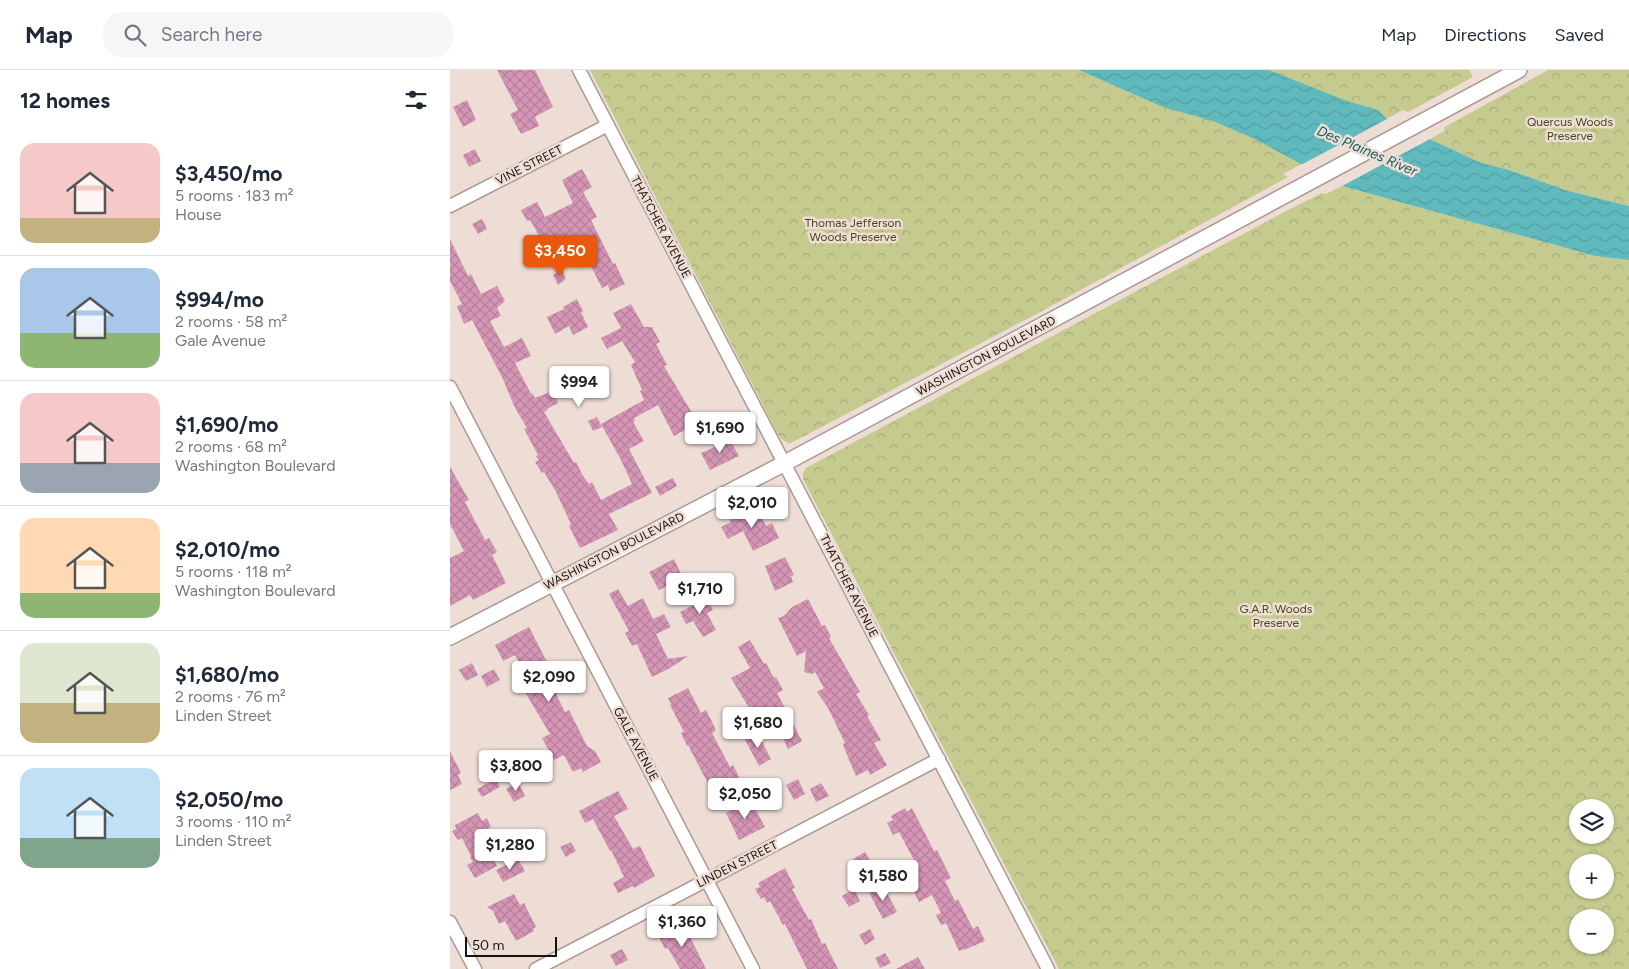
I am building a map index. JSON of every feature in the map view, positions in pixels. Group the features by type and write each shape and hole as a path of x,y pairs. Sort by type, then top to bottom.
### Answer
{"street":[{"name":"THATCHER AVENUE","path":"580,70 1048,969"},
{"name":"WASHINGTON BOULEVARD","path":"450,636 785,463 1519,70"},
{"name":"VINE STREET","path":"450,206 608,124"},
{"name":"GALE AVENUE","path":"450,387 754,969"},
{"name":"LINDEN STREET","path":"536,969 938,759"},
{"path":"450,922 475,969"}],"green space":[{"name":"Thomas Jefferson Woods Preserve","path":"590,70 1469,70 1473,77 1408,112 1403,110 1283,174 1288,177 1031,317 789,444 780,438"},
{"name":"Quercus Woods Preserve","path":"1548,70 1629,70 1629,206 1565,190 1509,170 1479,162 1430,139 1446,130 1443,128"},
{"name":"G.A.R. Woods Preserve","path":"1342,186 1595,256 1629,260 1629,969 1059,969 803,479 803,473 806,468 1322,193 1326,194"}],"water":[{"name":"Des Plaines River","path":"1079,70 1269,70 1347,101 1378,110 1387,119 1479,162 1509,170 1565,190 1629,206 1629,260 1595,256 1342,186 1253,138 1213,121 1163,107"}],"pier":[{"path":"1389,118 1432,138 1342,186 1299,166"}],"building":[{"path":"497,70 535,70 553,107 535,117 539,126 521,134 510,114 518,110"},
{"path":"467,100 476,120 463,127 453,107"},
{"path":"475,149 481,161 469,167 463,155"},
{"path":"582,169 592,187 583,192 597,217 591,220 625,284 610,291 608,285 602,288 589,262 586,264 572,235 556,243 551,234 541,239 530,220 527,221 521,210 537,202 545,217 573,203 562,180"},
{"path":"482,219 487,229 478,234 472,224"},
{"path":"450,239 468,276 471,274 481,294 497,286 505,301 497,308 501,316 490,321 504,347 522,338 531,356 515,363 535,398 553,391 558,403 544,412 574,463 576,462 589,484 592,482 601,500 632,484 601,424 644,400 640,391 642,390 631,365 635,362 622,341 607,349 601,338 621,328 613,313 631,304 644,327 652,327 660,342 656,344 667,365 664,366 698,423 674,436 658,405 634,418 635,421 633,422 644,441 629,449 652,493 609,514 618,530 580,548 555,490 544,472 542,473 535,462 539,460 536,456 538,455 524,429 527,428 515,408 502,377 472,320 464,324 457,306 462,304 450,281"},
{"path":"562,270 566,279 558,285 553,275"},
{"path":"577,299 588,327 573,335 569,326 555,334 547,317 564,309 563,307"},
{"path":"585,371 591,383 582,387 577,375"},
{"path":"597,417 602,427 593,431 588,421"},
{"path":"729,439 739,456 710,470 701,453 715,447 715,444"},
{"path":"450,467 469,500 465,502 485,540 489,538 497,552 492,555 506,583 473,600 470,595 450,606 450,558 464,551 450,524"},
{"path":"673,478 677,486 660,496 655,487"},
{"path":"757,508 766,526 772,523 779,538 753,551 743,531 728,539 721,527 739,515 740,517"},
{"path":"785,557 794,575 791,576 793,582 775,591 765,566"},
{"path":"674,559 683,578 659,590 649,572"},
{"path":"618,589 628,606 643,598 653,619 664,614 671,627 656,634 668,659 688,656 652,677 637,644 632,646 625,633 629,631 609,594"},
{"path":"705,594 713,610 707,613 716,630 703,637 693,621 686,624 680,612 695,604 693,600"},
{"path":"808,599 822,626 825,625 831,637 829,638 860,692 856,694 881,740 874,743 887,765 870,775 868,770 856,776 843,744 845,743 828,708 817,692 824,688 815,672 812,674 804,672 806,651 797,656 778,618 784,616 792,607"},
{"path":"529,627 562,691 556,694 565,712 569,710 587,746 595,751 601,762 583,772 581,768 573,772 564,755 554,760 542,738 550,734 525,692 537,686 526,663 521,666 515,655 503,661 495,645"},
{"path":"750,640 764,664 766,663 783,690 777,693 802,741 788,749 782,736 784,736 768,708 754,716 731,678 750,668 738,647"},
{"path":"472,663 478,675 466,681 459,670"},
{"path":"494,669 500,680 487,687 481,676"},
{"path":"688,688 701,713 706,710 716,730 712,733 730,767 733,765 739,777 733,780 737,787 716,799 687,746 681,733 684,732 668,698"},
{"path":"757,732 771,759 759,766 744,738"},
{"path":"450,751 461,773 458,775 462,784 450,790"},
{"path":"496,779 500,787 482,797 477,789"},
{"path":"798,779 805,794 794,800 786,785"},
{"path":"518,782 525,796 514,802 506,789"},
{"path":"821,783 829,796 816,802 810,789"},
{"path":"618,791 628,809 614,816 633,849 640,846 655,876 634,888 633,886 618,893 613,883 624,877 593,819 585,823 579,811"},
{"path":"751,801 765,827 739,840 726,813"},
{"path":"905,808 907,812 912,808 934,851 937,850 951,878 945,881 955,901 958,899 973,929 978,926 985,941 959,951 946,923 941,925 936,915 941,913 932,895 919,902 902,868 915,862 899,832 893,835 887,823 893,820 891,816"},
{"path":"478,813 482,821 487,818 491,827 480,832 497,866 475,878 467,865 473,862 471,856 462,838 458,840 452,831 456,829 455,825"},
{"path":"571,842 576,851 566,857 560,847"},
{"path":"865,852 870,861 858,867 853,859"},
{"path":"518,859 525,871 503,882 496,870"},
{"path":"785,868 795,888 792,889 809,920 811,919 822,944 825,943 838,969 807,969 785,924 783,925 770,901 767,903 764,897 761,899 755,889 760,887 758,883"},
{"path":"883,885 897,912 883,919 869,893"},
{"path":"854,889 860,901 849,907 842,896"},
{"path":"514,894 520,905 524,903 536,927 533,929 534,931 516,941 505,921 499,924 493,911 487,907"},
{"path":"683,922 706,969 680,969 668,948 665,949 658,935"},
{"path":"870,929 875,939 865,945 859,935"},
{"path":"622,949 628,960 616,966 610,955"},
{"path":"885,953 891,963 880,968 875,958"},
{"path":"918,957 925,969 896,969"}]}
